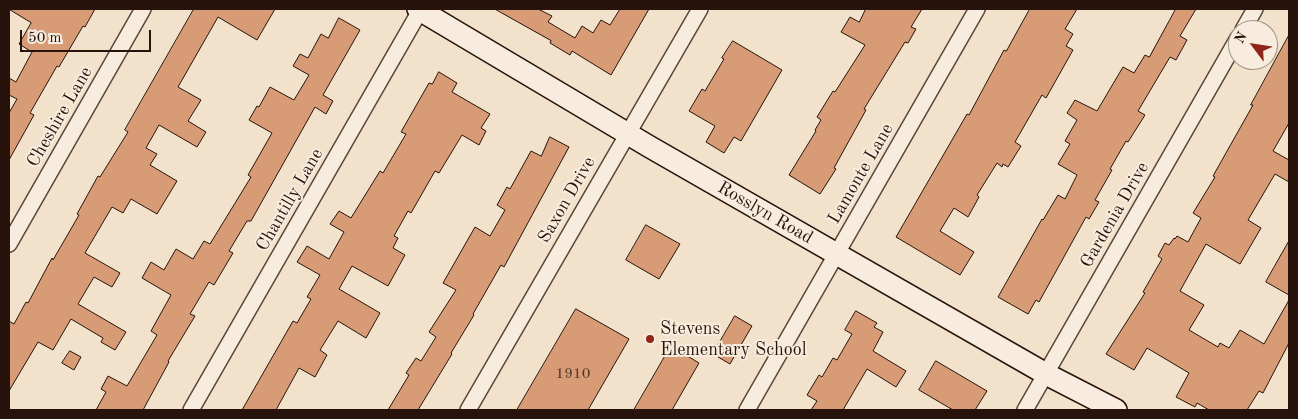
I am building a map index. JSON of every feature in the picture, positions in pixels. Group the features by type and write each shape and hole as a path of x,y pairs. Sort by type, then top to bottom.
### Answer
{"street":[{"name":"Cheshire Lane","path":"9,244 143,9"},
{"name":"Rosslyn Road","path":"420,9 627,134 1046,374 1116,410"},
{"name":"Chantilly Lane","path":"191,410 420,9"},
{"name":"Saxon Drive","path":"468,410 700,9"},
{"name":"Lamonte Lane","path":"747,410 977,9"},
{"path":"1249,20 1255,9"},
{"name":"Gardenia Drive","path":"1025,410 1228,56"}],"building":[{"path":"9,9 95,9 59,67 57,66 30,113 34,115 9,160 9,113 17,99 9,95 9,78 16,82 32,52 19,44 31,23"},
{"path":"194,9 275,9 257,40 218,17 178,87 201,100 188,121 206,132 197,147 159,125 146,148 157,154 150,165 177,181 157,214 131,199 123,213 112,207 85,253 120,273 112,287 94,277 78,304 126,332 115,350 101,342 103,338 71,319 53,350 38,342 9,391 9,321 14,324 26,302 28,303 52,258 53,260 79,215 77,214 98,176 100,177 128,132 125,130"},
{"path":"495,9 538,9 552,16 548,22 575,38 582,26 593,33 601,20 610,25 620,9 649,9 611,75 572,51 570,55 550,43 551,41"},
{"path":"866,9 922,9 911,27 916,29 908,43 905,42 864,109 866,110 834,168 836,169 820,194 789,175 816,131 821,120 817,117 865,45 841,32 850,17 859,22"},
{"path":"1030,9 1077,9 1065,29 1073,34 1066,46 1073,50 1046,98 1042,95 1015,142 1021,146 1008,167 1003,164 1002,167 997,163 977,195 979,197 968,217 954,208 940,231 974,252 960,275 896,237 967,114 969,115 1004,50 1006,51"},
{"path":"1176,9 1196,9 1180,36 1187,40 1176,60 1170,57 1138,111 1145,115 1128,142 1126,141 1110,169 1112,170 1095,200 1099,202 1089,219 1086,217 1039,302 1036,300 1028,314 998,297 1042,219 1058,195 1065,199 1077,175 1058,164 1070,144 1065,141 1077,120 1067,113 1075,100 1097,111 1123,67 1134,73 1145,55 1149,57"},
{"path":"339,18 360,30 323,95 333,101 326,114 315,107 251,221 247,221 229,251 233,253 214,285 209,282 190,314 195,316 168,361 143,410 96,410 106,392 101,389 108,376 127,386 157,335 151,331 171,295 142,278 151,262 164,270 176,249 193,259 204,241 210,244 251,177 248,175 272,133 249,120 270,87 294,100 309,75 293,66 300,54 308,58 321,34 328,38"},
{"path":"1289,35 1289,123 1273,151 1289,160 1289,182 1275,174 1248,220 1261,228 1240,264 1206,244 1180,291 1204,305 1189,330 1218,347 1220,343 1229,348 1240,330 1264,344 1289,300 1289,343 1263,393 1259,391 1247,410 1209,410 1197,403 1195,407 1176,397 1189,373 1147,348 1134,370 1106,354 1145,293 1143,292 1162,259 1158,256 1165,243 1169,245 1177,236 1188,242 1201,218 1193,213 1215,177 1213,176 1253,105 1251,105 1270,70 1278,70 1278,55"},
{"path":"733,41 782,70 741,141 734,137 724,153 706,142 715,126 689,111 702,89 705,91"},
{"path":"439,72 457,83 452,92 490,114 481,128 486,131 479,145 462,135 439,173 435,171 411,213 408,211 394,236 398,238 393,248 405,255 388,286 352,266 339,289 380,313 366,338 338,321 320,350 327,355 315,377 299,368 276,410 242,410 293,321 297,323 311,299 307,297 320,275 297,262 307,246 329,259 344,232 330,224 339,211 351,218 380,171 383,173 406,134 401,132 429,83 432,84"},
{"path":"550,137 569,147 504,267 501,265 452,354 418,410 388,410 409,375 406,373 416,358 421,361 436,337 429,332 456,290 443,283 475,227 490,236 505,210 497,205 507,187 510,189 531,151 541,156"},
{"path":"646,225 680,244 659,279 626,260"},
{"path":"1289,241 1289,295 1266,282"},
{"path":"576,309 629,339 588,410 517,410"},
{"path":"856,311 877,323 874,327 883,332 873,351 906,371 896,387 867,369 843,410 811,410 817,401 807,395 819,375 822,377 833,358 837,360 852,334 845,330"},
{"path":"735,316 752,326 730,364 713,354"},
{"path":"671,346 699,363 672,410 634,410"},
{"path":"70,351 81,357 74,370 62,363"},
{"path":"936,361 987,391 975,410 953,410 919,390"}],"place":[{"name":"Stevens Elementary School","path":"650,339"}]}
